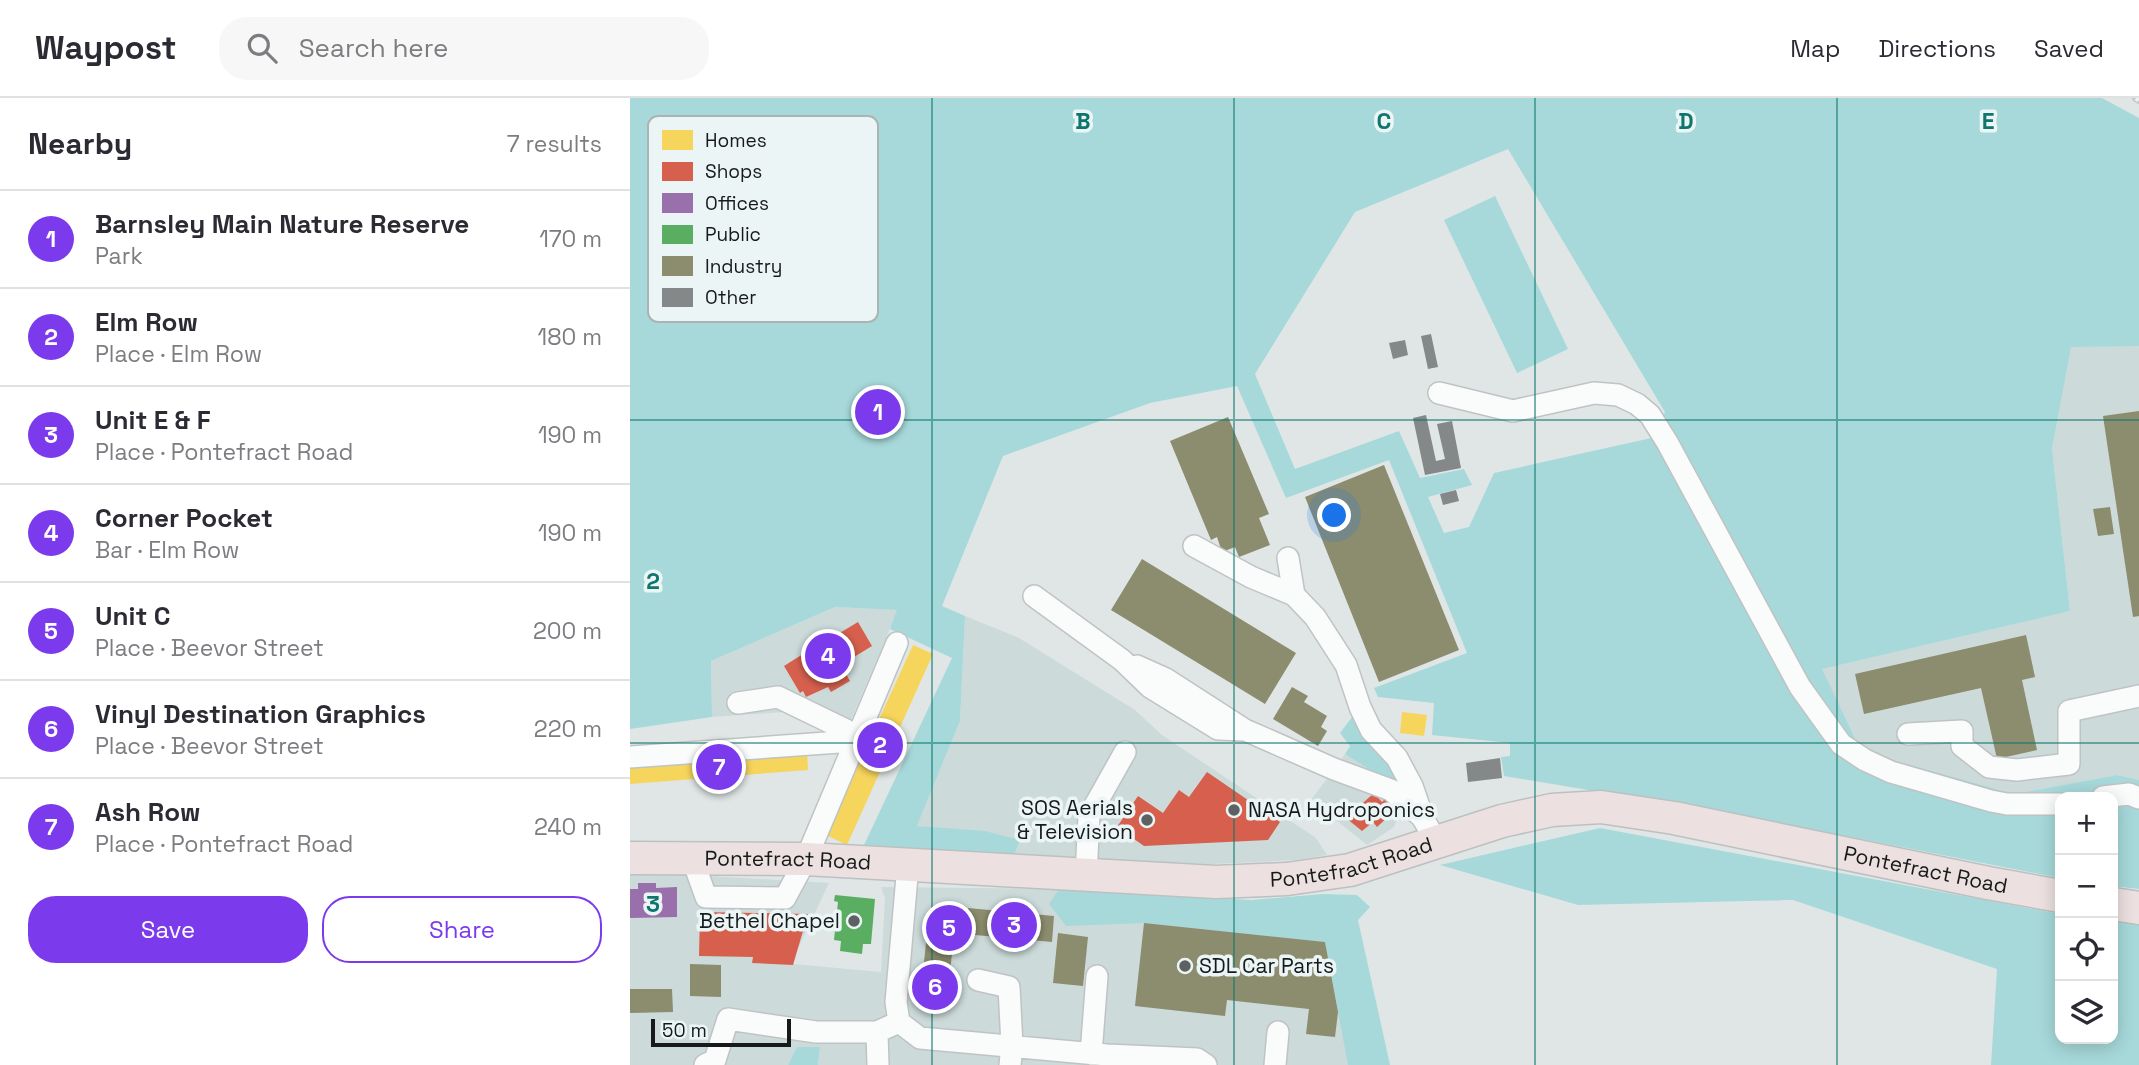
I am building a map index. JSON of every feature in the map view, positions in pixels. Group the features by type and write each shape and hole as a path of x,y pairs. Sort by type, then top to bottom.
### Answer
{"highway":[{"name":"Pontefract Road","path":"630,858 806,859 1216,882 1287,879 1350,870 1382,862 1429,829 1502,821 1552,810 1601,807 1674,818 2055,895"},
{"path":"2118,905 2139,908"}],"street":[{"path":"1439,393 1513,411 1594,393 1618,395 1637,404 1650,415 1661,433 1800,687 1841,744 1865,760 1891,772 1991,801 2007,804 2055,804"},
{"path":"1194,546 1251,577 1294,596 1315,617 1346,665 1371,730 1397,758 1412,786 1429,829"},
{"path":"1288,558 1294,596"},
{"path":"1034,596 1122,660 1150,687 1219,729 1245,730 1334,769 1391,789 1429,829"},
{"path":"806,859 897,643"},
{"path":"1908,734 1962,731 1962,746 1989,767 2017,770 2068,764 2069,711 2139,696"},
{"path":"738,703 778,697 846,730 854,741"},
{"path":"630,757 854,741"},
{"path":"1086,875 1089,816 1125,752"},
{"path":"2118,795 2129,794 2139,798"},
{"path":"908,866 896,1002 899,1022 920,1038 1011,1055 1101,1058 1165,1056 1197,1059 1206,1065"},
{"path":"1097,976 1101,1058"},
{"path":"978,980 1009,987 1011,1055"},
{"path":"705,1065 715,1060 728,1020 811,1031 877,1031 899,1022"},
{"path":"877,1031 878,1065"},
{"path":"1275,1065 1278,1032"}],"shaded area":[{"path":"630,98 2102,98 2139,118 2139,346 2071,347 2052,448 2070,611 1822,669 1861,751 2014,794 2117,775 2139,780 2139,889 2118,887 2118,792 2055,792 2055,877 1738,815 1504,776 1501,757 1510,756 1510,743 1432,735 1434,703 1378,697 1374,688 1467,653 1389,460 1286,498 1237,386 1150,403 1003,456 942,606 965,616 960,721 917,826 985,831 1020,840 1014,856 864,845 952,658 890,629 897,610 835,607 711,661 712,717 630,729","holes":["1508,149 1665,412 1656,437 1494,473 1469,527 1444,533 1428,497 1472,485 1464,469 1420,478 1399,431 1295,469 1255,374 1355,212"]},
{"path":"1495,196 1568,349 1517,373 1444,220"},
{"path":"2069,346 2139,346 2139,780 2117,775 2014,794 1861,751 1821,669 2070,611 2052,448"},
{"path":"835,607 898,610 844,736 786,712 712,717 711,661"},
{"path":"965,616 1019,638 1135,710 1162,735 1316,838 1327,855 1296,860 1212,864 1014,856 1020,840 917,826 960,721"},
{"path":"1356,712 1390,759 1403,791 1345,754 1350,746 1340,733"},
{"path":"1345,754 1408,793 1394,827 1367,845 1311,800"},
{"path":"1600,828 2055,913 2055,1044 2118,1044 2118,922 2139,924 2139,1065 1991,1065 1997,969 1793,900 1578,905 1440,865"},
{"path":"677,874 829,883 793,964 881,972 885,898 881,887 1059,889 1326,916 1360,1065 818,1065 820,1047 798,1047 788,1065 630,1065 630,875"},
{"path":"1059,889 1251,900 1323,894 1357,895 1370,907 1358,920 1390,1065 1348,1065 1325,942 1144,923 1066,926 1049,904"},
{"path":"797,1047 820,1047 818,1065 788,1065"}],"building: Homes":[{"path":"913,645 933,654 847,845 826,835"},
{"path":"1402,712 1427,715 1424,736 1400,733"},
{"path":"807,751 808,770 630,784 630,765"}],"building: Shops":[{"path":"858,622 872,646 841,665 850,681 831,692 828,687 806,697 803,691 800,693 784,666 814,647 812,643 835,630 838,634"},
{"path":"1207,772 1280,822 1268,840 1144,846 1117,827 1138,796 1163,813 1179,790 1189,797"},
{"path":"1374,793 1382,802 1388,796 1399,807 1377,827 1373,822 1362,831 1346,818"},
{"path":"700,912 808,914 793,965 752,963 753,957 699,956"}],"building: Offices":[{"path":"638,883 656,883 656,888 677,887 677,917 630,918 630,889 638,889"}],"building: Public":[{"name":"Bethel Chapel","path":"835,895 875,899 871,944 863,944 862,954 840,951 841,941 834,940 838,902 834,901"}],"building: Industry":[{"path":"2139,411 2139,616 2133,617 2103,416"},
{"path":"1228,417 1269,514 1259,518 1270,545 1239,557 1235,547 1222,552 1217,537 1211,540 1170,441"},
{"path":"1384,465 1459,650 1379,682 1305,497"},
{"path":"2110,507 2114,534 2098,536 2093,509"},
{"path":"1142,559 1296,653 1265,704 1111,610"},
{"path":"2026,635 2035,677 2022,680 2037,750 1997,759 1981,688 1864,714 1855,674"},
{"path":"1292,687 1308,696 1304,702 1327,716 1321,727 1327,731 1318,746 1273,719"},
{"path":"968,908 1054,916 1052,942 954,933 947,1003 920,1000 926,943 929,943 932,922 947,910 968,913"},
{"path":"1144,923 1325,942 1338,1012 1335,1037 1306,1034 1309,1009 1227,1000 1225,1016 1135,1006"},
{"path":"1058,933 1088,937 1083,986 1053,983"},
{"path":"690,964 721,965 721,997 690,996"},
{"path":"630,989 672,989 673,1012 630,1013"}],"building: Other":[{"path":"1431,334 1438,367 1428,369 1421,336"},
{"path":"1405,340 1408,355 1393,359 1389,343"},
{"path":"1426,415 1436,461 1445,459 1437,424 1452,421 1461,468 1425,475 1413,418"},
{"path":"1456,490 1459,501 1443,505 1440,494"},
{"path":"1500,758 1502,778 1468,782 1466,763"}],"place":[{"name":"Barnsley Main Nature Reserve","path":"878,412"},
{"name":"Corner Pocket","path":"828,656"},
{"name":"Elm Row","path":"880,745"},
{"name":"Ash Row","path":"719,767"},
{"name":"NASA Hydroponics","path":"1234,810"},
{"name":"SOS Aerials & Television","path":"1147,820"},
{"name":"Bethel Chapel","path":"854,921"},
{"name":"Unit E & F","path":"1014,925"},
{"name":"Unit C","path":"949,928"},
{"name":"SDL Car Parts","path":"1185,966"},
{"name":"Vinyl Destination Graphics","path":"935,987"}]}
